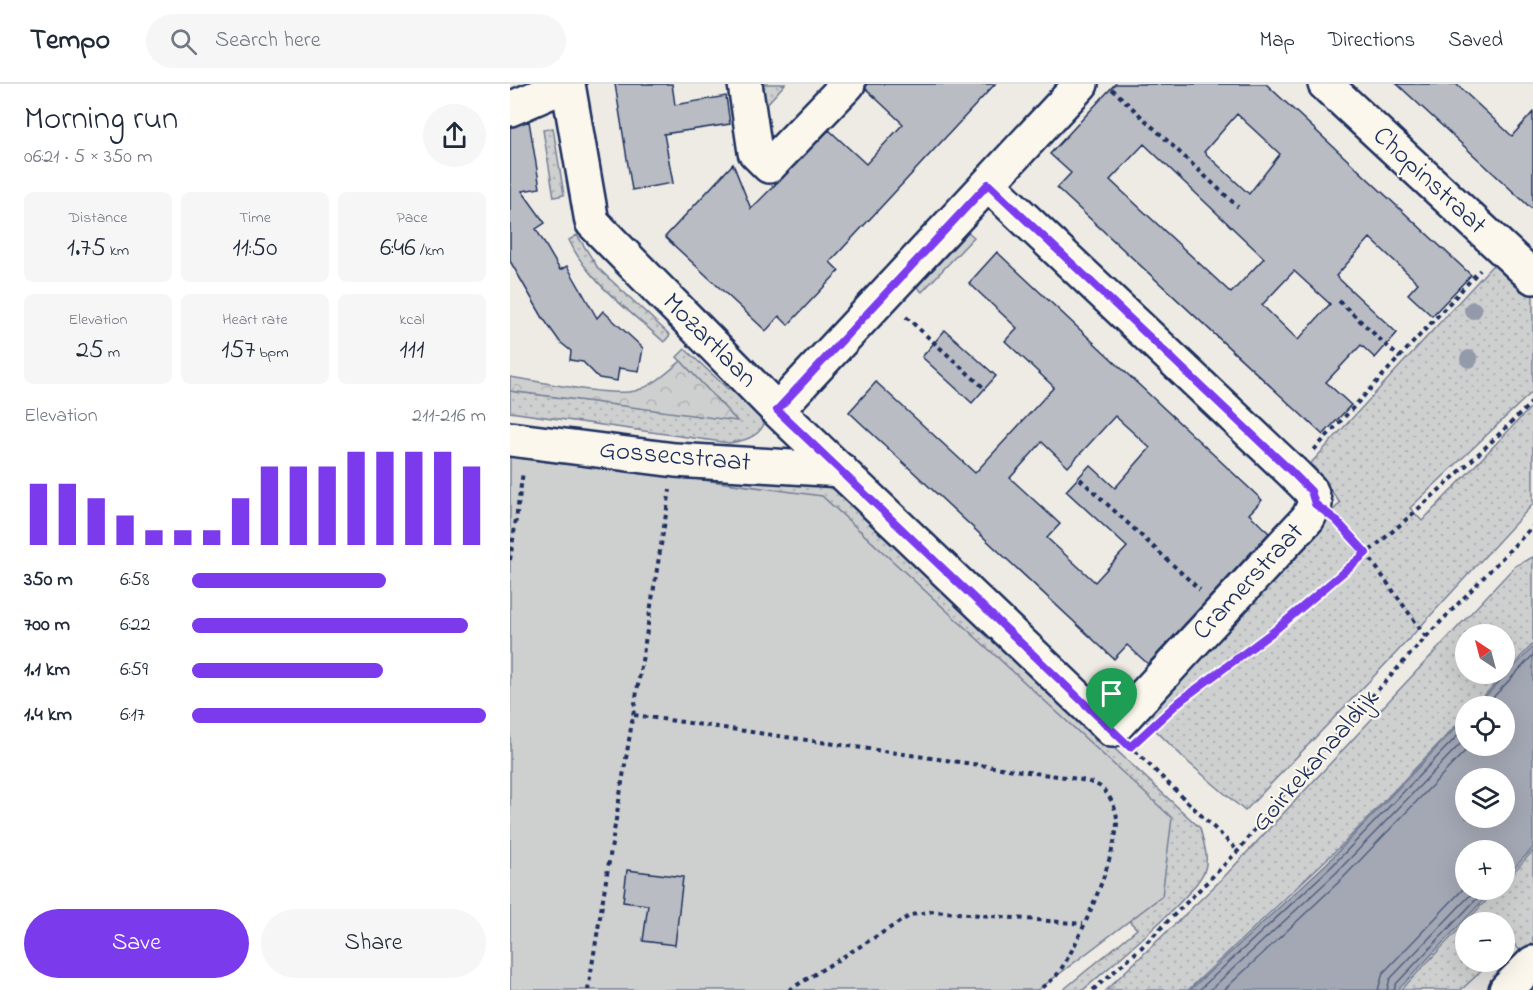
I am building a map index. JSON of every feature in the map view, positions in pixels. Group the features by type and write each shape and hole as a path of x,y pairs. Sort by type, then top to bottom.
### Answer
{"street":[{"name":"Mozartlaan","path":"510,109 568,84 592,222 777,410 1112,730"},
{"path":"745,84 755,152 769,166 848,84"},
{"path":"777,410 1081,84"},
{"name":"Chopinstraat","path":"1325,84 1533,277"},
{"name":"Cramerstraat","path":"988,184 1293,473 1311,491 1315,504 1308,518 1112,730"},
{"name":"Gossecstraat","path":"518,440 675,460 841,470"},
{"path":"1506,990 1533,963"}],"path":[{"path":"1107,84 1238,207"},
{"path":"1293,473 1501,248"},
{"path":"883,296 983,387"},
{"path":"1339,301 1400,358"},
{"path":"1199,687 1274,631 1366,553 1478,456 1533,401"},
{"path":"510,560 518,440"},
{"path":"588,990 675,460"},
{"path":"1080,479 1222,610"},
{"path":"1315,504 1336,520 1366,553 1426,637"},
{"name":"Goirkekanaaldijk","path":"1093,990 1142,947 1238,851 1278,800 1426,637 1533,526"},
{"path":"634,715 1042,774 1102,787 1110,799 1118,822 1100,887 1056,975 1038,990"},
{"path":"1112,730 1238,851"},
{"path":"789,990 911,915 934,912 1083,924"}],"shaded area":[{"path":"1533,914 1533,990 1450,990 1471,972 1515,972 1515,933"}],"green space":[{"path":"756,84 785,84 764,107"},
{"path":"553,128 564,195 554,197 543,130"},
{"path":"968,232 974,237 922,292 917,287"},
{"path":"577,235 598,268 670,335 664,342 611,295 587,269 569,240"},
{"path":"1500,257 1533,287 1533,391 1410,508 1422,521 1533,405 1533,504 1397,652 1245,811 1189,763 1141,716 1340,503 1311,463"},
{"path":"685,349 728,389 734,383 762,417 764,424 758,433 744,440 729,443 510,412 510,391 736,420 677,357"},
{"path":"681,361 737,421 510,391 510,377 609,392 635,391 654,382"},
{"path":"510,454 681,474 681,477 822,496 1172,818 1162,896 1038,990 510,990"},
{"path":"804,460 1200,828 1206,859 1205,869 1199,881 1150,931 1083,990 1063,990 1137,929 695,478 681,477 680,468"},
{"path":"1533,557 1533,644 1515,663 1515,624 1461,624 1515,566"},
{"path":"1455,630 1455,684 1495,684 1484,696 1455,696 1455,726 1345,842 1188,990 1106,990 1222,879"},
{"path":"1533,851 1533,943 1523,953 1515,946 1515,912 1475,912 1486,900 1515,900 1515,870"},
{"path":"1455,933 1455,972 1480,972 1461,990 1401,990"}],"water":[{"path":"1533,647 1533,848 1515,867 1515,840 1455,840 1455,900 1484,900 1472,912 1455,912 1455,930 1398,990 1190,990 1327,863 1455,729 1455,756 1515,756 1515,696 1486,696 1497,684 1515,684 1515,666"}],"building":[{"path":"615,84 672,84 675,105 726,96 730,124 664,134 673,183 632,190"},
{"path":"866,84 995,84 830,262 839,271 788,325 779,316 766,331 665,237 733,164 751,209 829,130 866,164 903,124 866,89"},
{"path":"1115,84 1266,84 1471,275 1432,316 1408,294 1418,283 1370,238 1336,276 1397,333 1375,358 1361,345 1326,382 1351,405 1323,435 1057,188 1071,173 1050,154","holes":["1237,114 1280,154 1249,194 1204,152","1144,144 1264,258 1231,293 1110,180","1294,271 1330,304 1298,340 1262,305"]},
{"path":"1397,84 1456,84 1512,136 1533,112 1533,210"},
{"path":"529,121 540,188 522,191 545,223 536,229 560,270 567,266 597,318 603,311 643,348 639,371 619,368 617,381 599,378 583,362 570,360 571,351 560,342 543,318 510,261 510,127"},
{"path":"997,252 1262,500 1249,514 1269,533 1148,664 1127,645 1114,659 849,412 876,382 975,473 1054,387 1005,341 1017,328 969,283","holes":["1115,416 1150,448 1115,488 1090,465 1066,491 1127,547 1095,582 1047,538 1060,524 1010,478 1042,442 1068,467"]},
{"path":"945,330 996,376 972,403 922,357"},
{"path":"627,870 683,877 675,945 643,941 648,905 623,902"}],"route":[{"path":"988,184 1293,473 1311,491 1315,504 1336,520 1366,553 1274,631 1180,701 1130,747 1112,730 777,410 988,184"}]}
